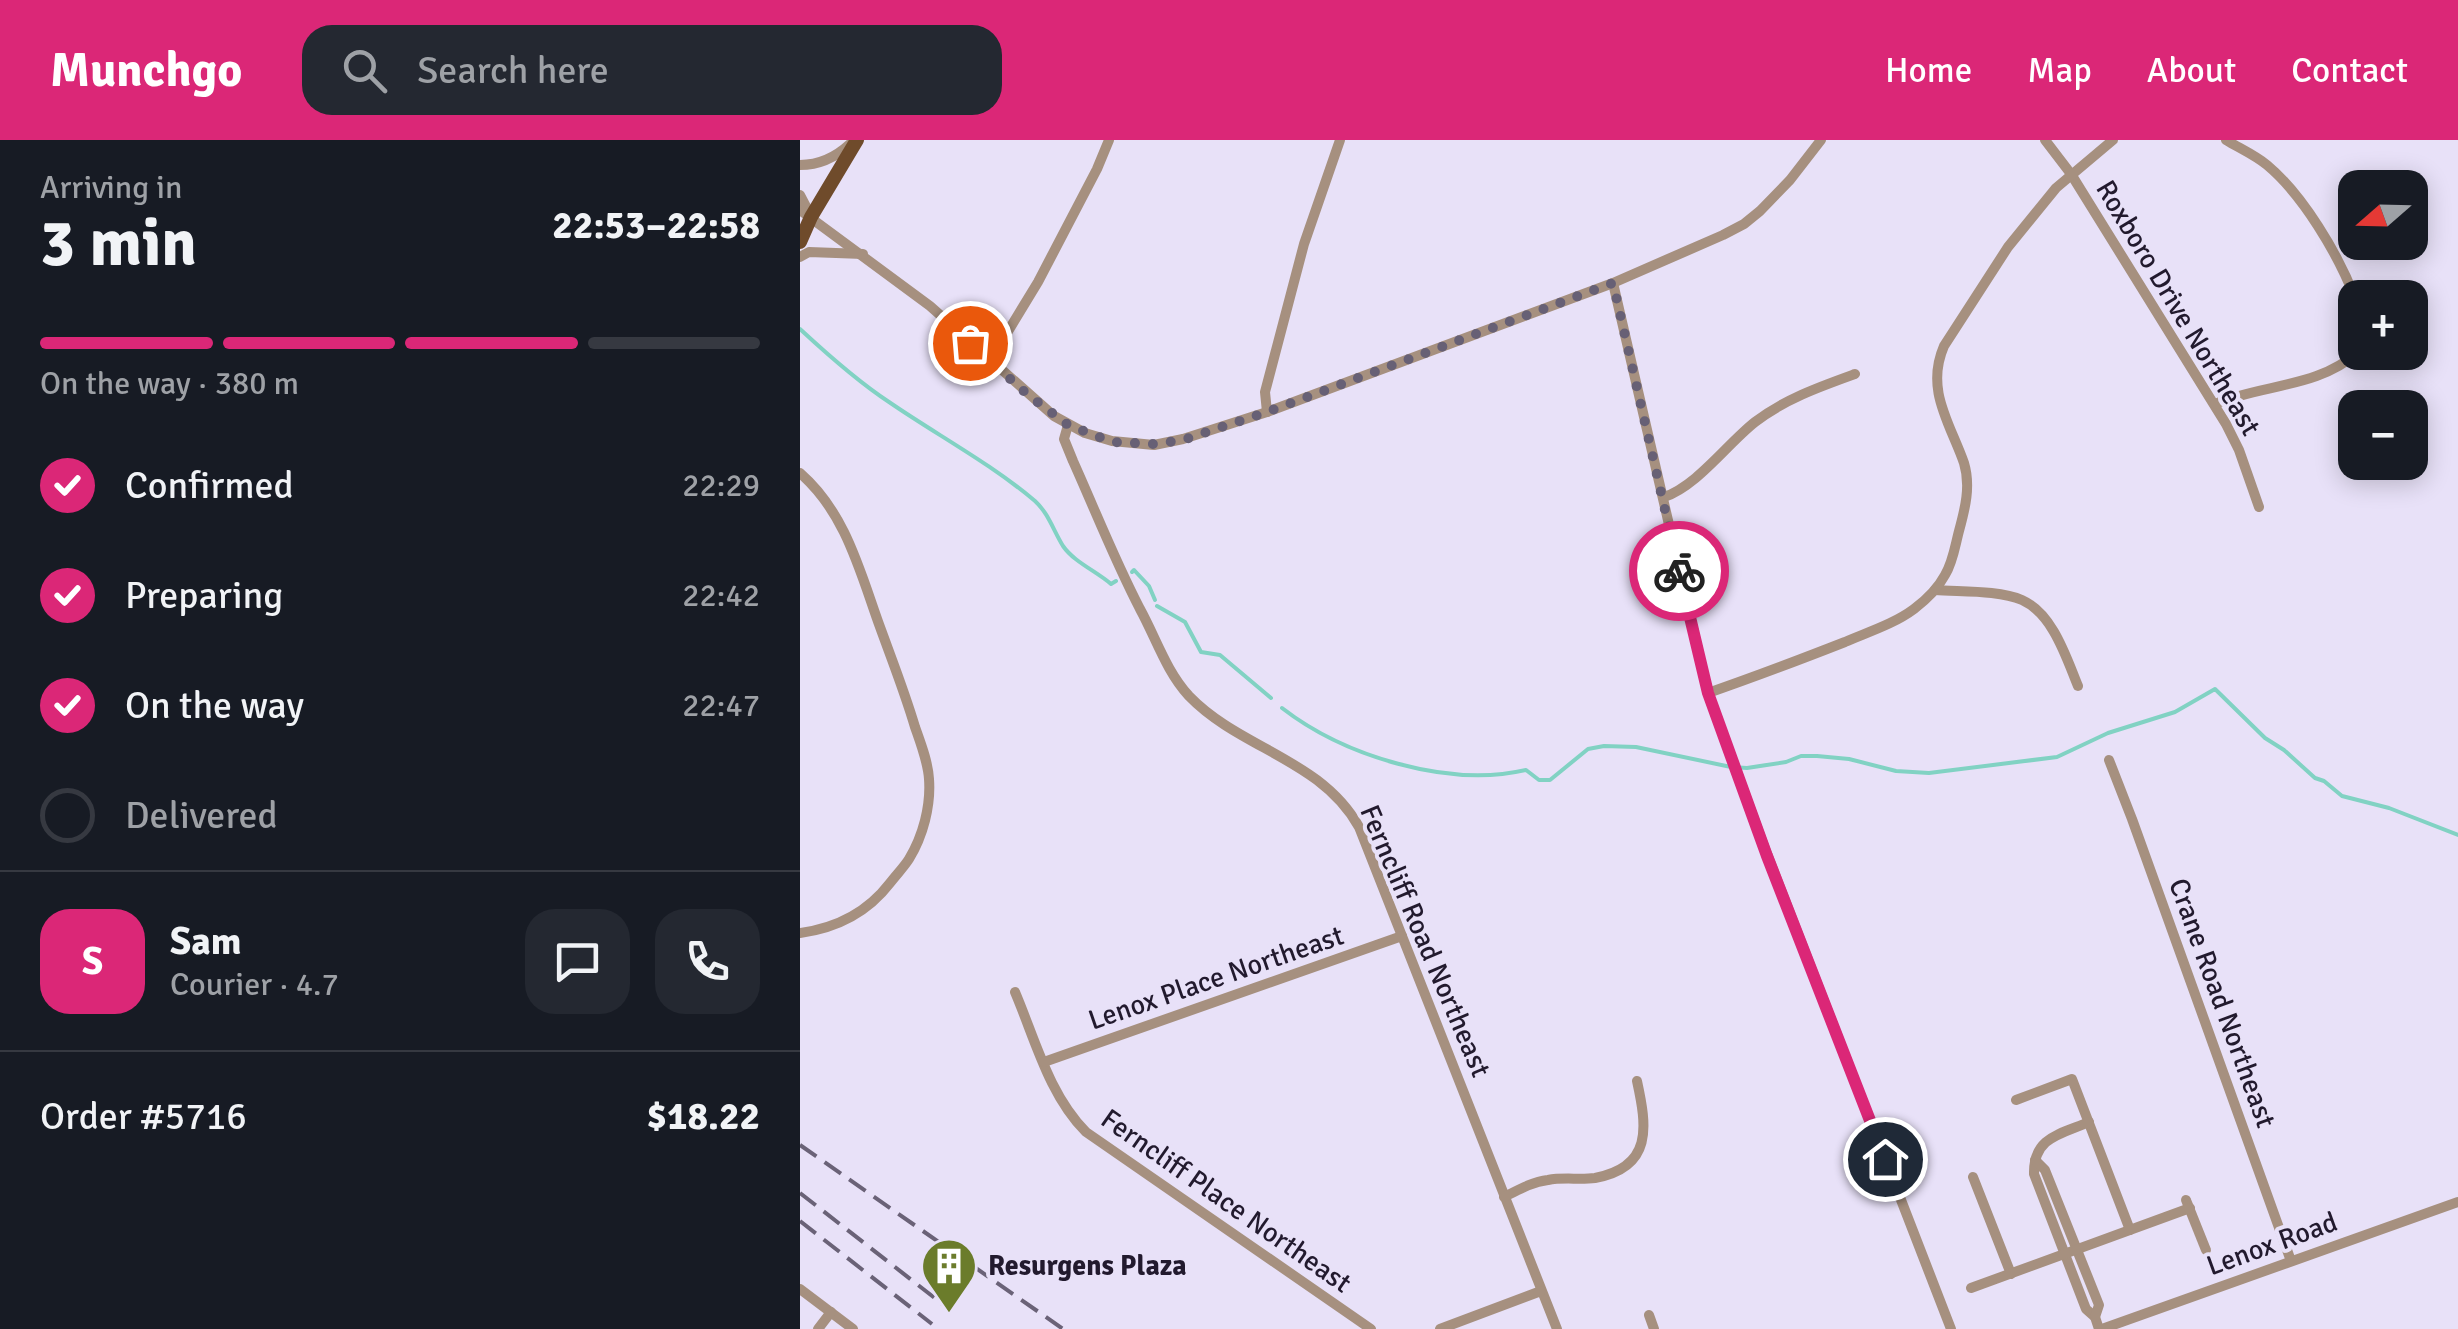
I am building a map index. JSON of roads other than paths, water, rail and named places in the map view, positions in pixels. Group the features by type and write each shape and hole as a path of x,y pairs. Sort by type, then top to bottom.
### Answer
{"main road":[{"path":"800,242 804,216 856,140"}],"street":[{"path":"800,165 830,158 856,140"},
{"path":"990,362 1038,282 1110,140"},
{"path":"1267,412 1266,392 1304,244 1340,140"},
{"path":"800,196 804,216 863,254 930,306 1027,394 1068,425 1112,442 1154,444 1183,440 1267,412 1613,283 1744,224 1790,180 1821,140"},
{"name":"Roxboro Drive Northeast","path":"2045,140 2071,174 2215,404 2239,450 2259,507"},
{"path":"1708,693 1890,624 1935,590 1951,562 1968,490 1964,466 1938,392 1938,360 2008,248 2056,188 2114,140"},
{"path":"2226,140 2264,163 2283,180 2322,235 2346,280"},
{"path":"800,256 810,252 863,254"},
{"path":"1613,283 1708,693 1767,856 1951,1329"},
{"path":"2215,404 2338,368"},
{"path":"1664,497 1682,488 1772,410 1805,392 1855,374"},
{"name":"Ferncliff Road Northeast","path":"1068,425 1064,439 1073,461 1173,676 1208,713 1318,779 1342,802 1360,830 1557,1329"},
{"path":"800,473 833,510 850,546 910,709 929,776 923,827 909,858 878,899 847,920 800,933"},
{"path":"1935,590 2008,596 2034,607 2064,651 2078,686"},
{"name":"Crane Road Northeast","path":"2109,760 2291,1260"},
{"name":"Lenox Place Northeast","path":"1044,1062 1402,936"},
{"name":"Ferncliff Place Northeast","path":"1015,992 1064,1105 1086,1132 1371,1329"},
{"path":"2016,1100 2072,1079 2130,1230"},
{"path":"1504,1197 1544,1180 1593,1178 1634,1160 1645,1132 1637,1082"},
{"path":"2090,1122 2045,1141 2034,1159 2045,1170 2071,1252 2099,1306 2098,1325"},
{"path":"1973,1177 2011,1274"},
{"name":"Lenox Road","path":"2098,1325 2458,1202"},
{"path":"1971,1288 2130,1230 2188,1204 2206,1250"},
{"path":"800,1289 853,1329"},
{"path":"1440,1329 1542,1291"},
{"path":"818,1329 831,1312"},
{"path":"1649,1315 1654,1329"}],"waterway":[{"path":"800,329 877,394 1018,487 1044,511 1068,552 1111,584 1116,581"},
{"path":"1132,572 1149,586 1155,600"},
{"path":"1157,606 1185,622 1201,652 1220,655 1271,698"},
{"path":"1282,708 1307,725 1366,753 1398,764 1464,775 1526,770 1539,780 1550,780 1588,749 1604,746 1636,747 1731,767 1747,768 1817,756 1929,773 2057,757 2108,733 2175,712 2215,689 2265,738 2342,796 2389,808 2458,835"}],"railway":[{"path":"800,1145 1063,1329"},
{"path":"800,1193 945,1306"},
{"path":"800,1221 932,1324"}],"place":[{"name":"Resurgens Plaza","path":"949,1315"}]}
